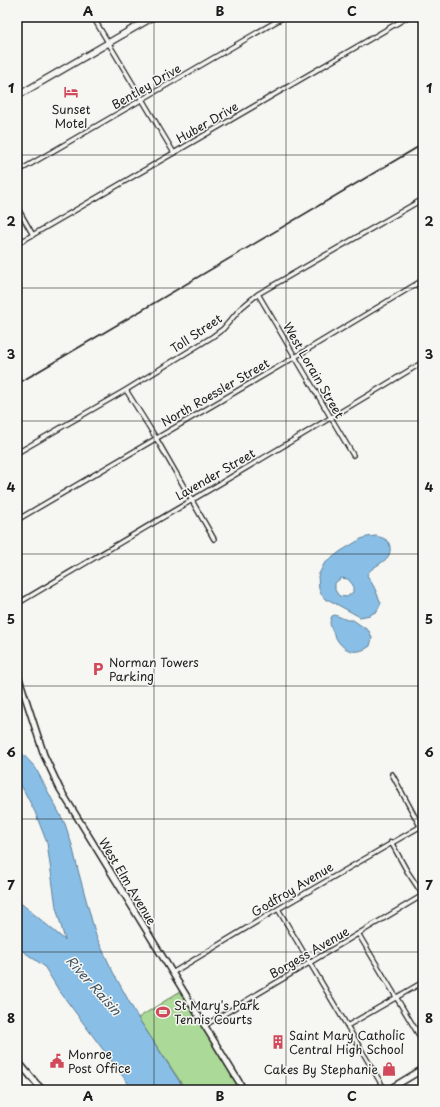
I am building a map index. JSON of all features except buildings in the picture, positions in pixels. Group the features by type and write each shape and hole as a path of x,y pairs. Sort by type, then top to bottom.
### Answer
{"main road":[{"path":"17,96 153,17"},
{"path":"388,1090 423,1070"}],"street":[{"path":"92,17 174,152"},
{"name":"Bentley Drive","path":"17,172 284,17"},
{"name":"Huber Drive","path":"17,244 408,17"},
{"name":"Toll Street","path":"17,453 126,390 223,329 241,308 258,294 423,199"},
{"path":"17,207 33,235"},
{"name":"North Roessler Street","path":"17,520 423,280"},
{"name":"West Lorain Street","path":"258,294 353,456"},
{"name":"Lavender Street","path":"17,604 423,362"},
{"path":"126,390 156,438 214,539"},
{"name":"West Elm Avenue","path":"17,672 44,755 60,789 244,1090"},
{"path":"392,774 422,825"},
{"name":"Godfroy Avenue","path":"172,973 422,825"},
{"path":"391,842 407,872 423,895"},
{"name":"Borgess Avenue","path":"204,1026 359,935 423,895"},
{"path":"278,909 385,1090"},
{"path":"359,935 423,1042"},
{"path":"347,1026 423,982"},
{"path":"17,1060 36,1084 43,1090"},
{"path":"36,1084 39,1090"}],"green space":[{"path":"182,990 244,1090 186,1090 138,1018"}],"water":[{"path":"376,536 385,539 389,544 390,552 385,560 373,568 367,575 381,603 377,611 370,615 360,617 329,600 326,600 319,589 318,576 324,564 341,551 367,537","holes":["341,578 348,579 353,585 353,592 347,597 339,596 335,590 335,583"]},
{"path":"335,615 347,620 353,620 369,631 372,638 370,646 359,651 354,651 345,648 340,644 330,625 332,616"},
{"name":"River Raisin","path":"17,748 35,767 65,824 96,936 113,972 138,1018 185,1090 133,1090 58,989 44,966 17,947 17,900 65,940 56,907 47,843 35,812 22,787 17,783"}],"railway":[{"path":"17,384 423,144"}],"place":[{"name":"Sunset Motel","path":"71,92"},
{"name":"Norman Towers Parking","path":"98,669"},
{"name":"St Mary's Park Tennis Courts","path":"163,1012"},
{"name":"Saint Mary Catholic Central High School","path":"278,1042"},
{"name":"Monroe Post Office","path":"57,1061"},
{"name":"Cakes By Stephanie","path":"389,1069"}]}
